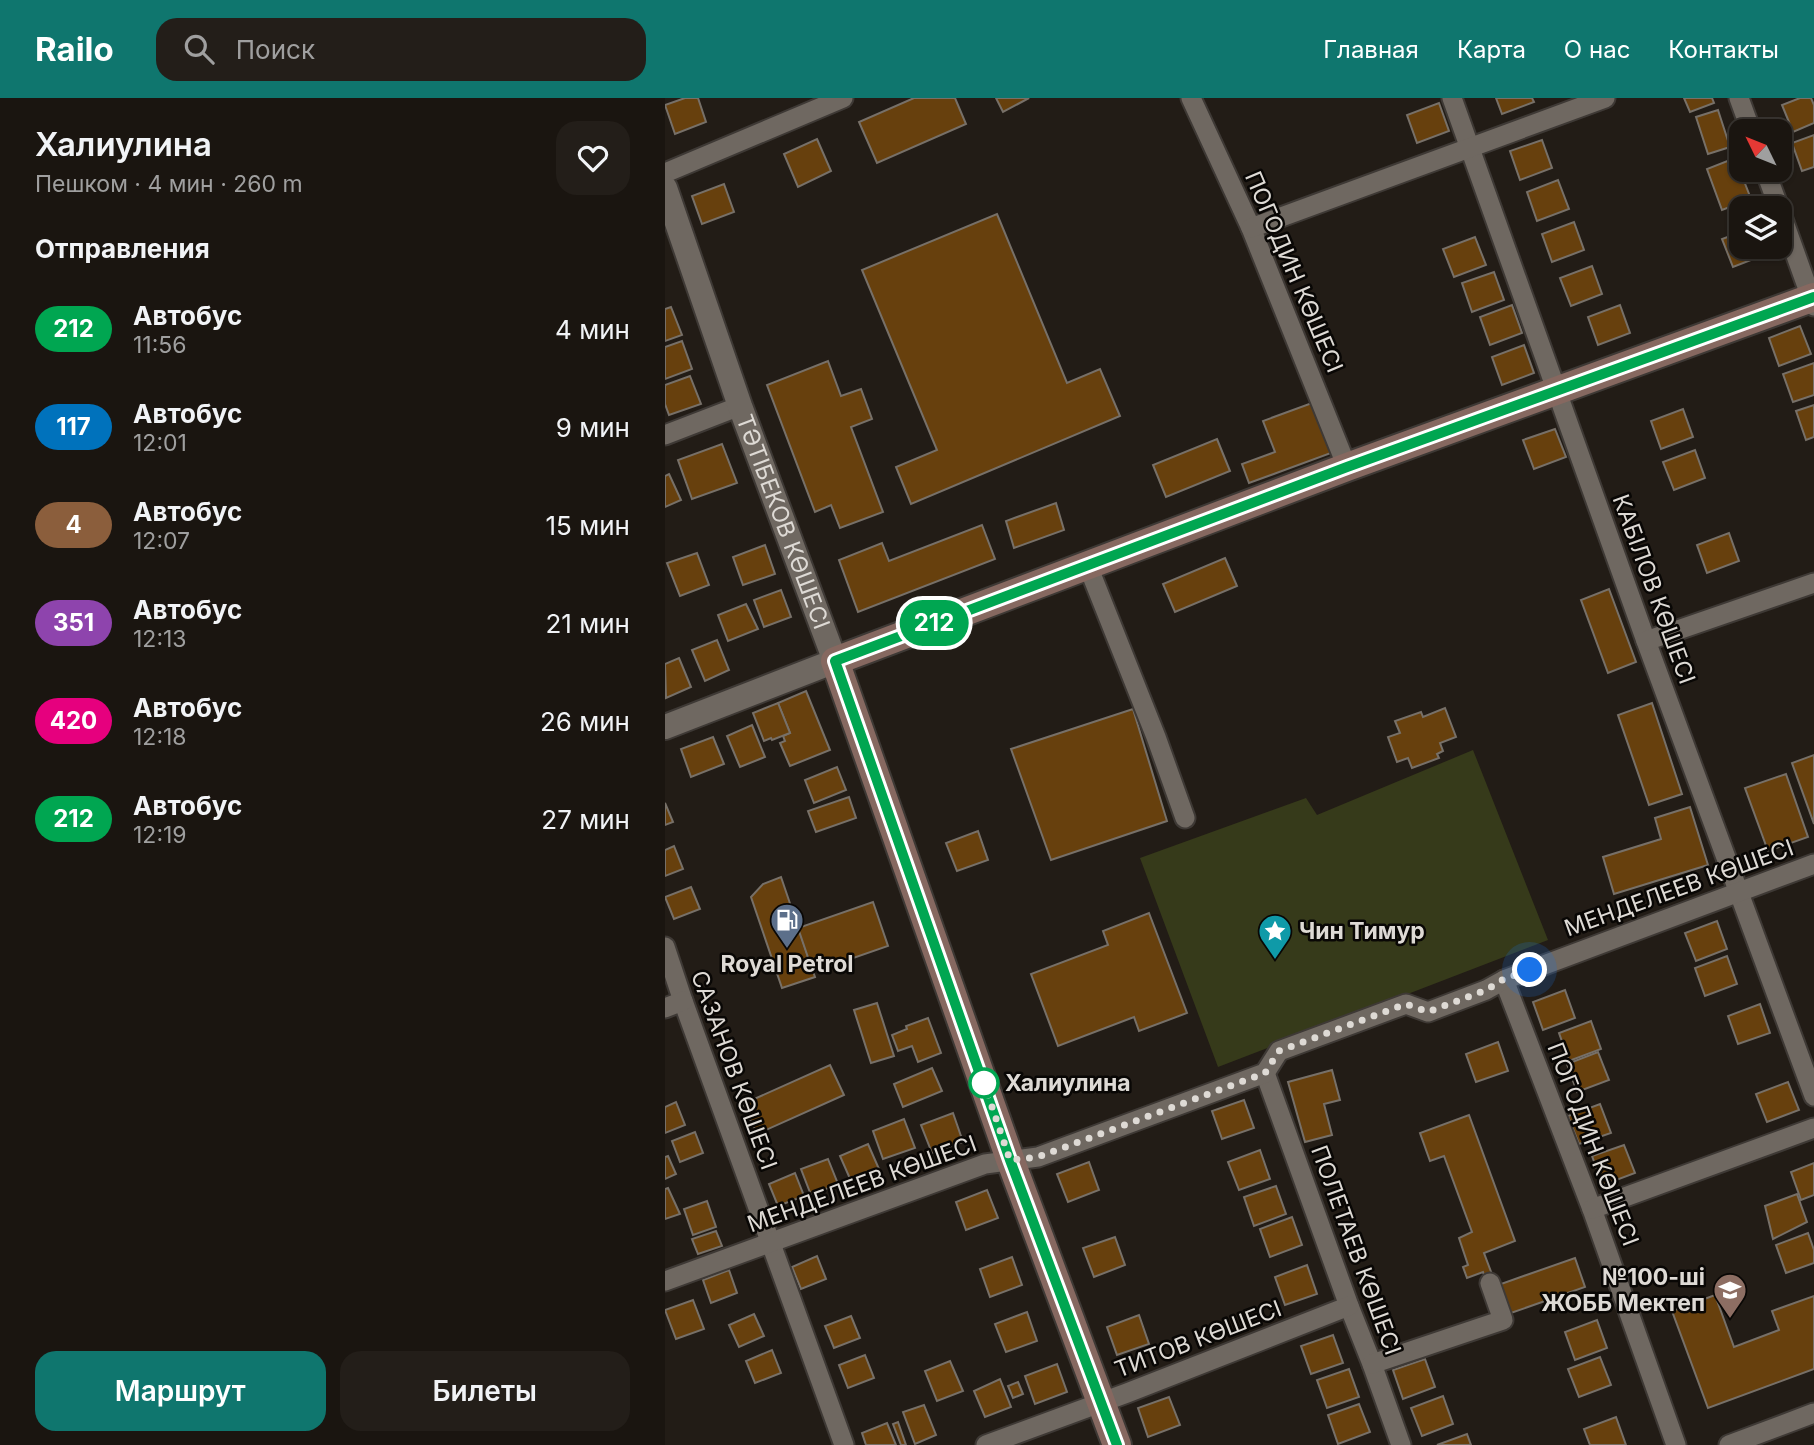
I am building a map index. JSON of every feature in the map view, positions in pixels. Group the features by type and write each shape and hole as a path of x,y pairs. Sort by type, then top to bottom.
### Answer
{"main road":[{"path":"835,661 1347,467 1813,300"},
{"name":"ТӘТІБЕКОВ КӨШЕСІ","path":"835,661 1010,1160 1117,1445"}],"street":[{"path":"665,173 843,98"},
{"name":"ПОГОДИН КӨШЕСІ","path":"1191,98 1251,228 1347,467"},
{"name":"КАБІЛОВ КӨШЕСІ","path":"1452,98 1646,640 1814,1096"},
{"path":"1251,228 1605,98"},
{"path":"1739,98 1747,119"},
{"name":"ТӘТІБЕКОВ КӨШЕСІ","path":"665,188 740,406 835,661"},
{"path":"1792,244 1813,300"},
{"path":"665,435 740,406"},
{"path":"1088,566 1185,818"},
{"path":"1646,640 1814,583"},
{"path":"665,727 835,661"},
{"name":"МЕНДЕЛЕЕВ КӨШЕСІ","path":"665,1281 985,1164 1038,1157 1265,1073 1279,1051 1406,1004 1428,1012 1486,990 1504,979 1814,864"},
{"name":"САЗАНОВ КӨШЕСІ","path":"665,947 674,1004 770,1244 844,1445"},
{"name":"ПОГОДИН КӨШЕСІ","path":"1504,979 1593,1209 1676,1445"},
{"name":"ПОЛЕТАЕВ КӨШЕСІ","path":"1265,1073 1401,1445"},
{"path":"1593,1209 1814,1128"},
{"path":"1372,1364 1503,1320 1489,1283"},
{"name":"ТИТОВ КӨШЕСІ","path":"986,1445 1349,1306"},
{"path":"1729,1445 1814,1413"}],"green space":[{"path":"1473,750 1548,940 1218,1067 1140,858 1306,798 1317,815"}],"building":[{"path":"685,98 698,98 706,122 675,134 665,105"},
{"path":"914,98 955,98 966,124 877,163 859,122"},
{"path":"996,98 1029,98 1003,112"},
{"path":"1496,98 1532,98 1534,102 1502,114"},
{"path":"1684,98 1712,98 1714,103 1690,112"},
{"path":"1800,98 1811,98 1814,105 1814,123 1793,132 1792,119 1788,119 1782,105"},
{"path":"1439,103 1449,131 1417,143 1407,115"},
{"path":"1718,110 1729,147 1708,154 1696,117"},
{"path":"1814,135 1814,167 1802,171 1792,143"},
{"path":"817,139 831,171 798,187 784,154"},
{"path":"1542,140 1552,168 1520,180 1510,151"},
{"path":"1729,160 1729,182 1744,182 1750,196 1729,196 1729,207 1722,210 1707,169"},
{"path":"1558,180 1569,209 1537,221 1527,192"},
{"path":"724,184 734,212 702,224 692,196"},
{"path":"997,214 1067,383 1100,369 1120,416 911,504 896,467 937,450 862,270"},
{"path":"1574,222 1584,250 1552,262 1542,234"},
{"path":"1729,236 1729,257 1722,239"},
{"path":"1475,237 1486,265 1454,277 1443,249"},
{"path":"1730,259 1754,259 1733,267"},
{"path":"1592,266 1602,294 1571,306 1560,278"},
{"path":"1494,272 1504,300 1472,312 1462,283"},
{"path":"1512,305 1522,333 1490,345 1480,317"},
{"path":"1620,305 1630,333 1598,345 1588,317"},
{"path":"671,307 682,335 665,341 665,309"},
{"path":"1800,326 1811,354 1779,366 1769,338"},
{"path":"682,341 692,369 665,379 665,347"},
{"path":"1524,345 1534,373 1502,385 1492,357"},
{"path":"828,361 841,396 861,389 872,419 851,427 883,512 840,528 831,505 815,512 767,385"},
{"path":"1814,363 1814,395 1793,402 1783,374"},
{"path":"690,376 701,404 669,415 665,404 665,385"},
{"path":"1312,403 1331,453 1249,483 1242,464 1275,452 1263,421"},
{"path":"1814,405 1814,437 1806,440 1796,411"},
{"path":"1683,409 1693,437 1661,449 1651,421"},
{"path":"1555,429 1566,457 1534,469 1523,440"},
{"path":"1217,439 1230,471 1166,497 1153,465"},
{"path":"722,444 737,483 692,499 678,460"},
{"path":"1695,450 1705,478 1674,490 1663,462"},
{"path":"669,474 681,500 665,507 665,476"},
{"path":"1056,503 1064,530 1014,548 1006,521"},
{"path":"982,525 995,559 858,612 839,560 882,543 889,561"},
{"path":"1729,533 1739,561 1707,573 1697,545"},
{"path":"765,545 775,574 743,585 733,557"},
{"path":"697,553 709,585 680,596 667,563"},
{"path":"1225,558 1237,586 1175,612 1163,584"},
{"path":"1609,589 1636,662 1608,673 1581,600"},
{"path":"781,590 791,617 764,627 754,600"},
{"path":"746,604 758,629 728,641 718,615"},
{"path":"717,640 729,670 705,681 692,650"},
{"path":"679,658 691,687 666,698 665,664"},
{"path":"806,691 830,750 790,766 780,743 785,741 783,736 790,733 778,703"},
{"path":"778,703 790,733 764,741 753,713"},
{"path":"1652,703 1682,794 1649,805 1618,715"},
{"path":"1445,708 1456,737 1440,743 1443,751 1437,754 1439,758 1412,768 1408,758 1397,762 1388,737 1400,733 1395,721 1421,712 1423,717"},
{"path":"1133,709 1167,821 1051,860 1011,749"},
{"path":"752,725 765,757 740,767 727,736"},
{"path":"713,737 724,764 691,777 681,749"},
{"path":"1814,755 1814,824 1792,763"},
{"path":"837,767 846,790 814,803 805,780"},
{"path":"1786,774 1808,837 1768,851 1745,788"},
{"path":"849,797 856,818 816,832 808,811"},
{"path":"665,803 673,822 665,825"},
{"path":"1690,807 1708,865 1614,894 1603,857 1661,839 1655,818"},
{"path":"978,831 988,860 957,871 946,843"},
{"path":"674,846 683,869 665,876 665,850"},
{"name":"Royal Petrol","path":"781,877 815,977 782,988 751,897 763,884"},
{"path":"691,887 700,909 674,919 665,897"},
{"path":"873,902 888,946 813,972 798,928"},
{"path":"1149,913 1187,1013 1139,1031 1134,1017 1058,1046 1031,974 1108,945 1103,931"},
{"path":"1717,921 1727,949 1696,961 1685,933"},
{"path":"1727,956 1737,984 1705,996 1695,968"},
{"path":"1565,990 1575,1018 1543,1030 1533,1002"},
{"path":"877,1003 894,1056 871,1063 854,1010"},
{"path":"1760,1004 1770,1033 1738,1044 1728,1016"},
{"path":"928,1018 941,1053 918,1062 912,1046 898,1051 892,1035 907,1029 906,1026"},
{"path":"1591,1021 1601,1049 1569,1061 1559,1033"},
{"path":"1498,1042 1508,1071 1476,1082 1466,1054"},
{"path":"1598,1052 1609,1080 1577,1092 1567,1064"},
{"path":"830,1065 844,1095 757,1134 743,1104"},
{"path":"932,1068 942,1091 903,1107 894,1084"},
{"path":"1332,1070 1340,1100 1324,1104 1332,1135 1305,1142 1288,1082"},
{"path":"1788,1082 1799,1110 1767,1122 1756,1094"},
{"path":"1244,1100 1254,1128 1222,1139 1212,1111"},
{"path":"676,1102 685,1125 665,1133 665,1107"},
{"path":"1600,1104 1611,1133 1579,1144 1568,1116"},
{"path":"953,1113 963,1142 932,1153 921,1125"},
{"path":"1469,1115 1515,1241 1484,1253 1493,1277 1486,1280 1483,1272 1467,1278 1463,1267 1468,1265 1459,1238 1472,1232 1444,1156 1430,1161 1420,1133"},
{"path":"904,1119 915,1148 883,1159 873,1131"},
{"path":"695,1132 703,1153 680,1162 672,1141"},
{"path":"868,1144 879,1169 851,1181 840,1156"},
{"path":"1624,1145 1635,1173 1603,1185 1592,1156"},
{"path":"1260,1150 1270,1179 1239,1190 1228,1162"},
{"path":"668,1156 676,1174 665,1179 665,1157"},
{"path":"828,1159 838,1184 811,1195 801,1169"},
{"path":"1089,1162 1099,1190 1068,1202 1057,1174"},
{"path":"1814,1163 1814,1195 1801,1200 1791,1172"},
{"path":"795,1173 804,1196 778,1206 769,1184"},
{"path":"1276,1186 1286,1214 1254,1226 1244,1197"},
{"path":"668,1188 680,1214 665,1219 665,1189"},
{"path":"987,1190 998,1218 966,1230 956,1202"},
{"path":"1797,1194 1807,1222 1773,1239 1765,1206"},
{"path":"707,1201 716,1227 693,1235 684,1209"},
{"path":"1292,1217 1302,1245 1270,1257 1260,1229"},
{"path":"716,1231 722,1246 698,1254 692,1239"},
{"path":"1808,1233 1814,1250 1814,1263 1786,1273 1776,1245"},
{"path":"1115,1237 1125,1265 1094,1277 1083,1248"},
{"path":"817,1256 826,1279 801,1289 792,1267"},
{"path":"1012,1257 1022,1285 990,1297 980,1269"},
{"path":"1575,1258 1585,1287 1508,1314 1498,1285"},
{"path":"1307,1265 1317,1294 1285,1305 1275,1277"},
{"path":"729,1270 737,1293 711,1303 703,1280"},
{"path":"1715,1295 1734,1347 1779,1330 1772,1311 1814,1296 1814,1369 1708,1408 1672,1311"},
{"path":"693,1300 704,1329 676,1339 665,1310"},
{"path":"1027,1312 1037,1341 1006,1352 995,1324"},
{"path":"754,1314 764,1336 739,1347 729,1325"},
{"path":"1139,1315 1149,1344 1117,1355 1107,1327"},
{"path":"851,1316 860,1338 834,1348 825,1326"},
{"path":"1597,1320 1607,1348 1575,1360 1565,1332"},
{"path":"1333,1335 1343,1363 1311,1374 1301,1346"},
{"path":"772,1350 781,1373 755,1383 746,1361"},
{"path":"865,1355 874,1378 848,1388 839,1365"},
{"path":"1600,1357 1611,1385 1579,1397 1568,1369"},
{"path":"1425,1359 1435,1387 1403,1399 1393,1370"},
{"path":"950,1361 963,1391 937,1401 925,1371"},
{"path":"1057,1364 1067,1392 1035,1404 1025,1376"},
{"path":"1349,1369 1359,1397 1327,1408 1317,1380"},
{"path":"1000,1379 1011,1407 985,1417 974,1391"},
{"path":"1018,1382 1023,1394 1013,1398 1008,1386"},
{"path":"1443,1396 1453,1424 1422,1436 1411,1408"},
{"path":"1169,1397 1180,1425 1148,1437 1138,1408"},
{"path":"1359,1404 1370,1432 1338,1444 1328,1415"},
{"path":"924,1405 936,1435 915,1444 903,1412"},
{"path":"1616,1417 1626,1445 1590,1445 1584,1429"},
{"path":"898,1422 906,1445 901,1445 893,1424"},
{"path":"887,1423 896,1445 866,1445 862,1433"},
{"path":"1467,1434 1471,1445 1437,1445"}],"bus line":[{"name":"212","path":"1117,1445 1010,1160 835,661 1347,467 1814,297"}],"place":[{"name":"Royal Petrol","path":"787,950"},
{"name":"Чин Тимур","path":"1275,961"},
{"name":"Халиулина","path":"984,1083"},
{"name":"№100-ші ЖОББ Мектеп","path":"1730,1320"}],"route":[{"path":"984,1083 1010,1160 1038,1157 1265,1073 1279,1051 1406,1004 1428,1012 1530,970"}]}
